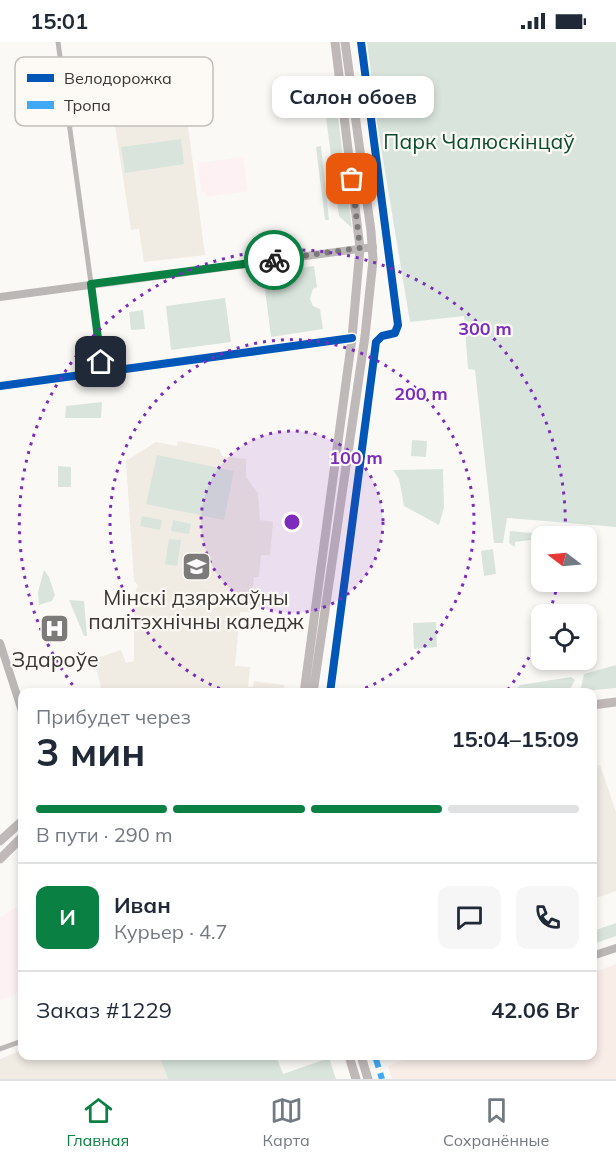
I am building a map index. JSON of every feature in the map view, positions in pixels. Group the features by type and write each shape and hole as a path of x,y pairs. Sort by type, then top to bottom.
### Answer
{"main road":[{"path":"305,688 352,338 360,248 334,42"},
{"path":"314,688 365,336 373,247 345,42"},
{"path":"0,297 373,247"},
{"path":"0,386 352,338"},
{"path":"0,643 18,699"},
{"path":"597,704 616,702"},
{"path":"0,841 18,825"},
{"path":"0,859 18,841"},
{"path":"597,954 616,948"},
{"path":"350,1060 356,1079"},
{"path":"362,1060 368,1079"}],"street":[{"path":"58,42 60,57"},
{"path":"69,126 103,371"},
{"path":"0,1049 18,1042"}],"shaded area":[{"path":"115,126 188,126 205,255 144,262 139,229 131,230"},
{"path":"243,157 248,191 206,197 205,192 201,193 198,163"},
{"name":"Мінскі дзяржаўны палітэхнічны каледж","path":"178,441 219,449 222,456 246,459 246,477 258,493 260,520 273,522 270,555 261,555 259,577 254,577 250,612 240,612 235,666 250,667 248,687 253,687 254,681 284,685 284,688 101,688 94,659 121,650 126,663 134,661 134,595 138,585 134,581 126,461 156,442 177,446"},
{"path":"600,765 616,812 616,891 597,898 597,766"},
{"path":"18,906 18,993 0,1001 0,918"},
{"path":"616,964 616,1079 392,1079 388,1066 404,1060 597,1060 597,971"},
{"path":"18,1052 18,1060 161,1060 168,1079 0,1079 0,1059"}],"green space":[{"name":"Парк Чалюскінцаў","path":"367,42 616,42 616,527 507,518 503,543 494,543 475,370 468,369 464,316 410,322 378,129"},
{"path":"338,117 352,228 339,216 326,118"},
{"path":"181,139 184,164 125,173 121,147"},
{"path":"321,146 329,220 325,220 316,147"},
{"path":"314,266 317,287 313,289 310,299 313,306 320,309 323,329 271,337 263,274"},
{"path":"225,298 231,342 171,350 166,306"},
{"path":"143,310 145,329 131,330 129,312"},
{"path":"102,402 101,418 65,418 66,406"},
{"path":"412,440 427,441 426,457 411,456"},
{"path":"157,455 234,471 224,520 146,504"},
{"path":"58,466 71,467 71,487 58,487"},
{"path":"443,469 444,508 439,525 404,506 399,479 393,470"},
{"path":"142,516 162,520 160,530 140,526"},
{"path":"173,520 191,524 189,534 171,531"},
{"path":"510,531 531,533 531,540 515,542 515,547 509,543"},
{"path":"169,539 181,540 177,566 165,564"},
{"path":"493,549 496,574 484,576 481,551"},
{"path":"44,570 55,595 52,601 39,605 38,592"},
{"path":"69,600 84,601 87,636 84,636"},
{"path":"436,622 437,647 414,649 413,623"},
{"path":"616,665 616,688 581,688 584,674"},
{"path":"571,677 575,680 571,688 517,688 520,685"},
{"path":"616,923 616,936 597,943 597,930"},
{"path":"161,1060 278,1060 283,1074 323,1060 330,1060 336,1079 168,1079"}],"marked path":[{"path":"376,1060 382,1079"}],"cycle path":[{"path":"331,688 376,342 382,336 395,333 398,325 361,42"},
{"path":"0,386 352,338"}],"way so far":[{"path":"274,260 360,248 352,179"}],"place":[{"name":"Салон обоев","path":"352,179"},
{"name":"Мінскі дзяржаўны палітэхнічны каледж","path":"196,566"},
{"name":"Здароўе","path":"55,628"}],"route":[{"path":"101,362 91,284 274,260"}]}
